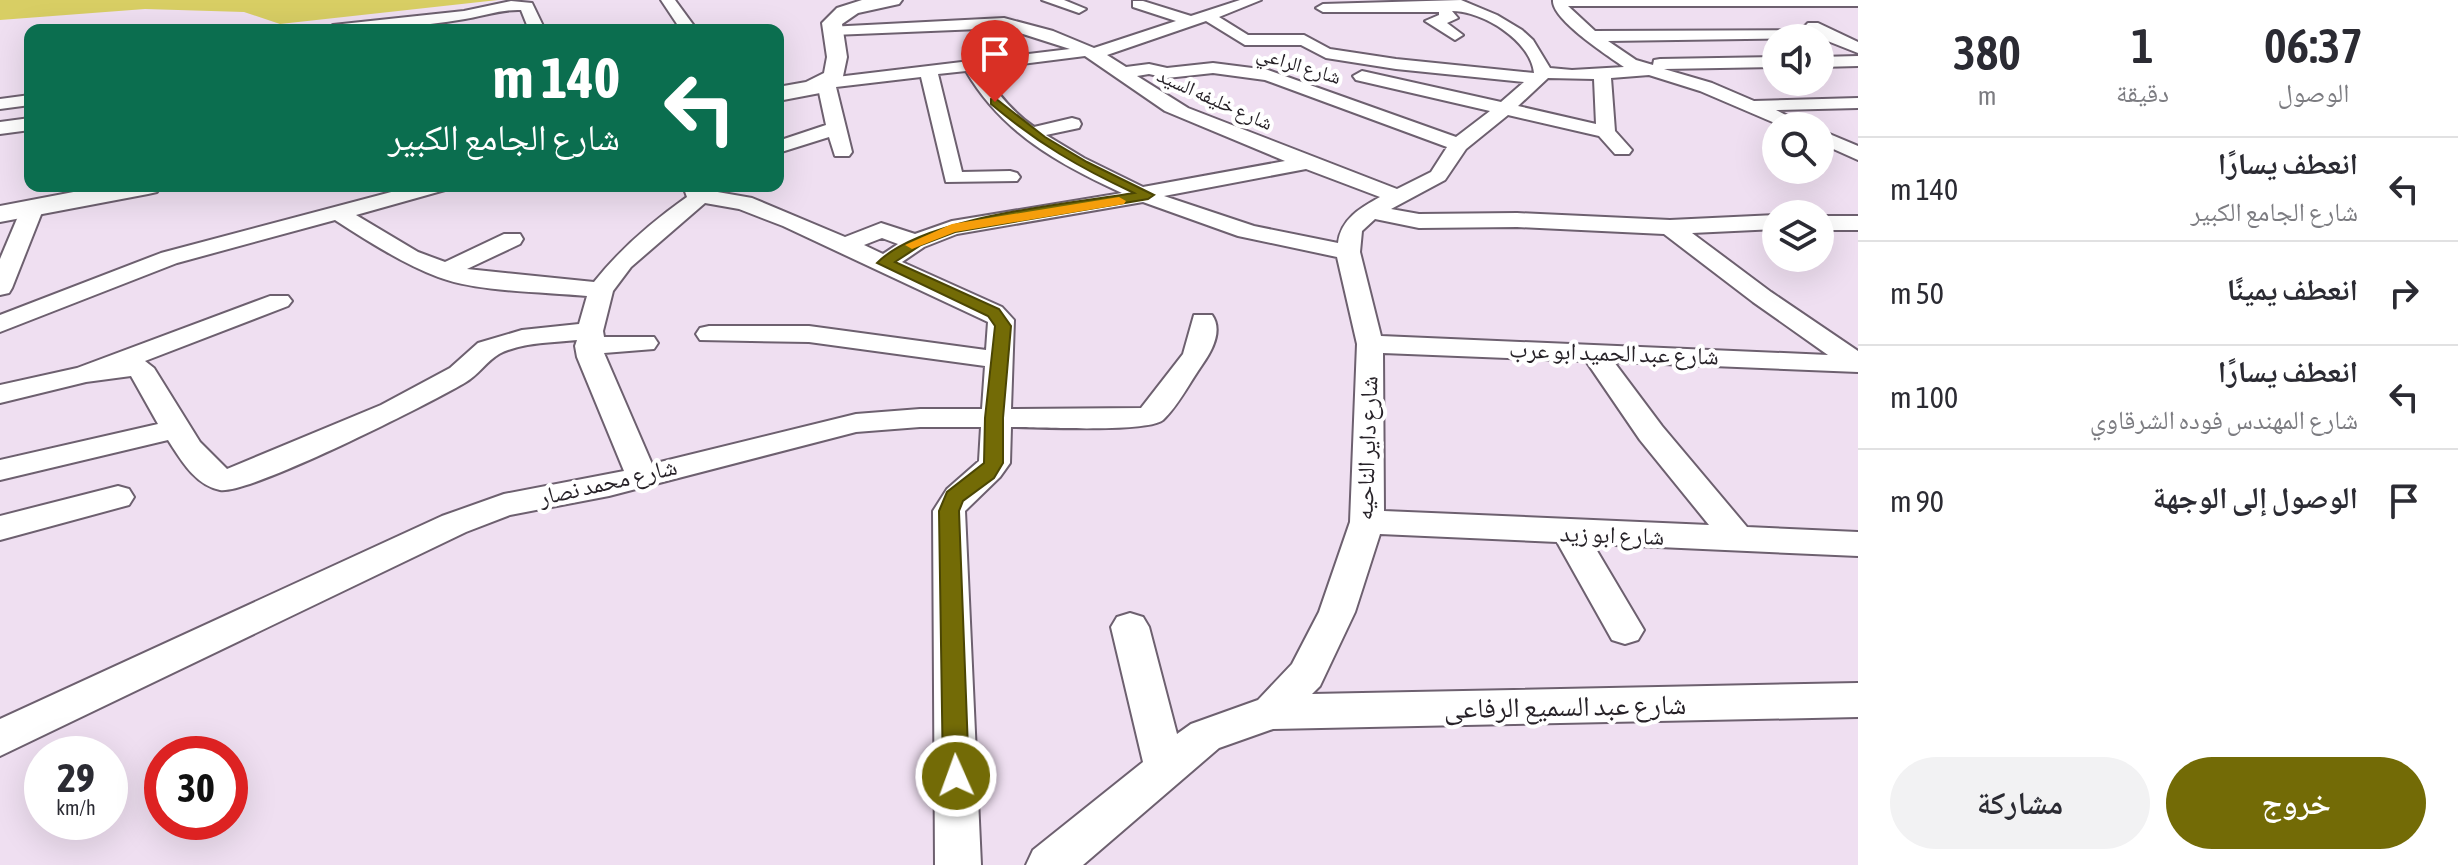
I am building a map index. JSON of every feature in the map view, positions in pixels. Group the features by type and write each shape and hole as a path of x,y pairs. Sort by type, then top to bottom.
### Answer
{"street":[{"path":"668,0 685,24"},
{"path":"826,83 835,72 832,23 845,12 893,0"},
{"path":"1049,0 1079,9"},
{"path":"784,93 826,83 972,67 1091,47 1175,28 1205,13 1254,0"},
{"path":"1768,112 1706,87 1637,67 1591,36 1560,7 1561,1 1858,2"},
{"path":"1765,2 1809,24"},
{"path":"434,24 467,22 511,5 526,5 534,24"},
{"path":"1144,5 1205,13 1245,40 1304,40 1326,53 1541,75 1602,73 1637,67 1762,63"},
{"path":"1144,5 1175,28"},
{"path":"1323,8 1450,5 1516,30 1537,55 1541,75"},
{"path":"1450,5 1451,17 1433,21 1455,35"},
{"path":"1803,21 1844,21"},
{"name":"شارع خليفه السيد","path":"833,30 1004,23 1091,47 1143,92 1181,112 1397,196"},
{"path":"1591,36 1762,35"},
{"path":"1834,36 1858,48"},
{"path":"1834,62 1858,61"},
{"path":"972,67 995,102 1031,133 1083,165 1146,194 1246,231 1348,252 1351,229 1370,211 1438,176 1459,145 1541,75"},
{"name":"شارع الراعي","path":"1121,73 1149,69 1167,73 1213,68 1268,75 1459,145"},
{"path":"929,72 953,178 1010,177"},
{"path":"1602,73 1606,132"},
{"path":"1360,75 1606,132 1622,150"},
{"path":"826,83 842,152"},
{"path":"0,104 24,101"},
{"path":"1753,105 1858,103"},
{"path":"1031,133 1072,124"},
{"path":"0,128 24,125"},
{"path":"784,145 837,128"},
{"path":"1834,143 1858,154"},
{"path":"885,263 916,242 952,228 1310,162"},
{"path":"0,214 115,192"},
{"path":"0,324 169,258 417,192"},
{"path":"641,475 595,367 589,338 601,290 623,262 659,228 696,200 696,192"},
{"path":"703,192 744,203 845,245 998,316 1003,326 994,418 994,463 987,473 954,497 949,511 958,865"},
{"path":"0,288 33,207"},
{"path":"1370,211 1419,221 1517,220 1670,227 1762,223"},
{"path":"340,214 410,257 444,271 501,281 601,290"},
{"path":"1834,223 1858,223"},
{"path":"1670,227 1858,364"},
{"path":"845,245 881,230 916,242"},
{"path":"444,271 512,239"},
{"name":"شارع داير الناحيه","path":"1049,865 1205,736 1272,712 1306,675 1337,612 1367,522 1370,344 1348,252"},
{"path":"86,374 279,301"},
{"name":"شارع محمد نصار","path":"0,738 454,524 504,505 609,485 856,423 994,418 1139,418 1151,415 1196,355 1203,338 1203,320"},
{"path":"709,334 809,334 1000,360"},
{"path":"0,394 121,367 140,368 177,429 208,471 218,479 234,478 391,411 460,374 488,349 522,338 589,338 645,343"},
{"name":"شارع عبد الحميد ابو عرب","path":"1370,344 1858,364"},
{"path":"1593,352 1651,433 1739,540"},
{"path":"0,470 177,429"},
{"path":"0,528 118,497"},
{"name":"شارع ابو زيد","path":"1367,522 1858,544"},
{"path":"1569,533 1625,630"},
{"path":"1130,627 1165,768"},
{"name":"شارع عبد السميع الرفاعى","path":"1272,712 1858,700"}],"shaded area":[{"path":"0,0 498,0 280,24 244,12 145,9 0,20"}],"slow traffic":[{"path":"912,245 952,228 1119,201"}],"route":[{"path":"956,776 949,511 954,497 987,473 994,463 994,418 1003,326 993,312 885,263 916,242 952,228 1148,195 1083,165 1015,121 995,102"}]}
